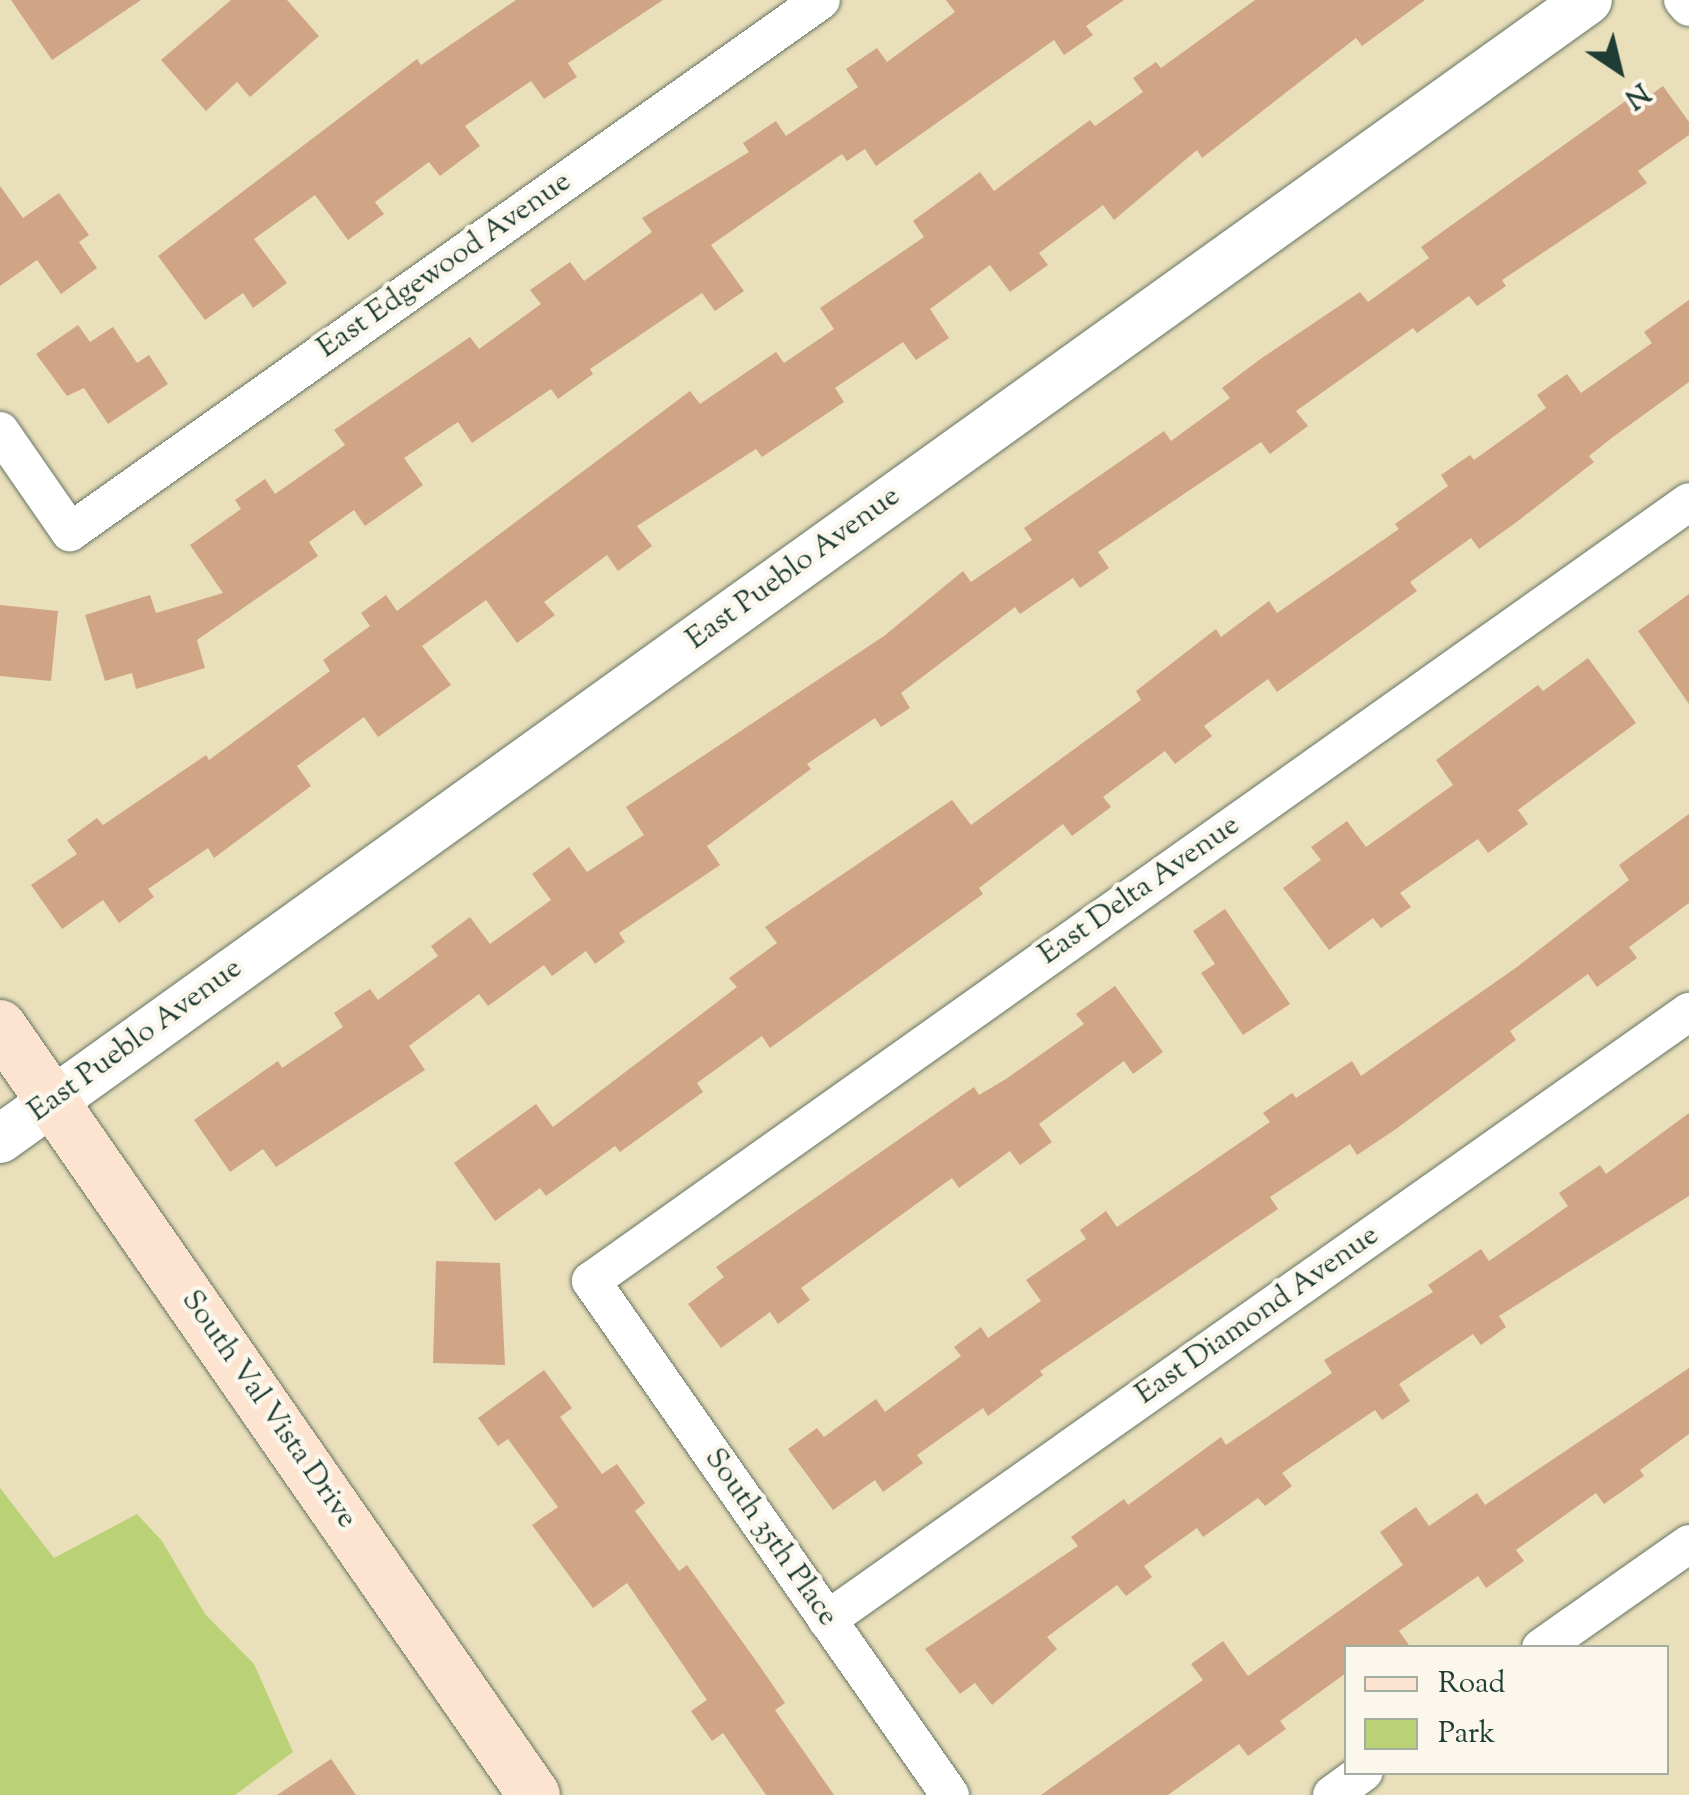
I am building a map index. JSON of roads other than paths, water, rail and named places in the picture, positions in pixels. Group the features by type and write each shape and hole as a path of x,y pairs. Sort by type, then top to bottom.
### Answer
{"main road":[{"name":"South Val Vista Drive","path":"0,1026 534,1795"}],"street":[{"name":"East Edgewood Avenue","path":"0,431 70,532 821,0"},
{"name":"East Pueblo Avenue","path":"0,1138 1588,0"},
{"path":"1683,0 1689,7"},
{"name":"East Delta Avenue","path":"592,1281 1689,502"},
{"name":"East Diamond Avenue","path":"827,1620 1689,1012"},
{"name":"South 35th Place","path":"592,1281 950,1795"},
{"path":"1546,1645 1689,1544"},
{"path":"1332,1795 1360,1775"}]}
